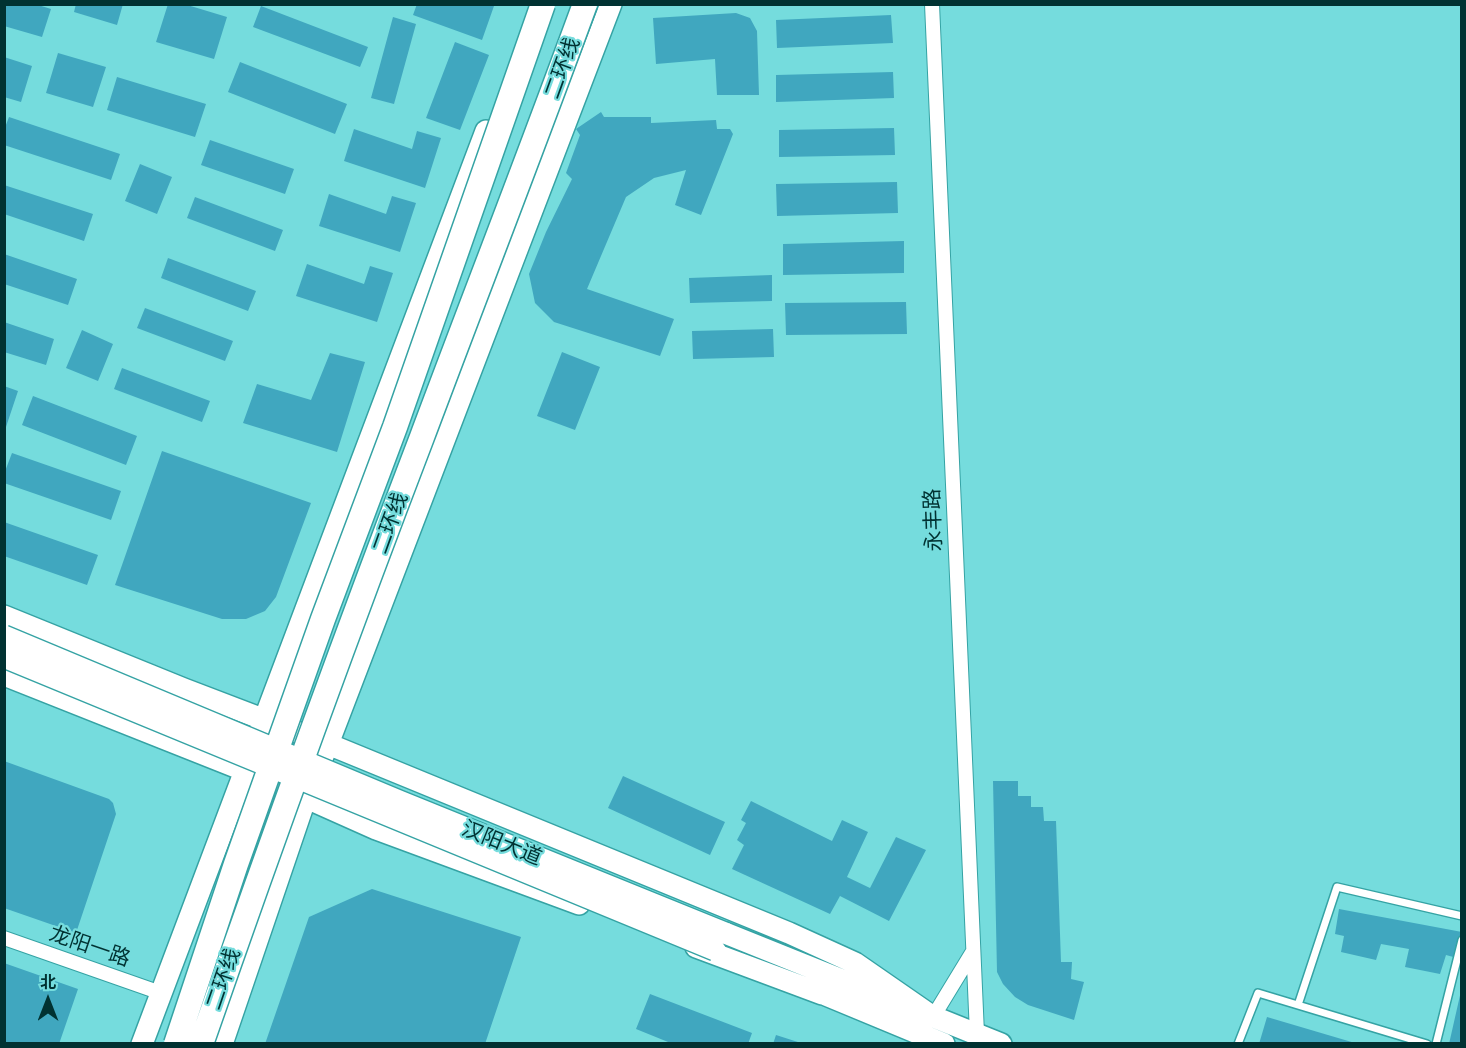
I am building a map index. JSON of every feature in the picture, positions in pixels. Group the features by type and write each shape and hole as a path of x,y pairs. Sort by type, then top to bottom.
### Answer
{"highway":[{"name":"二环线","path":"176,1044 240,853 402,405 543,4"},
{"name":"二环线","path":"201,1044 262,870 421,438 585,4"}],"main road":[{"path":"141,1044 534,4"},
{"path":"222,1044 306,797 611,4"},
{"path":"4,616 328,744 789,933 855,963 933,1017"},
{"name":"汉阳大道","path":"4,636 399,801 720,941 822,994"},
{"name":"汉阳大道","path":"4,657 720,941 933,1017 1001,1044"},
{"name":"汉阳大道","path":"4,675 246,771 376,829 822,994 944,1044"}],"street":[{"name":"永丰路","path":"932,4 977,1034"},
{"name":"龙阳一路","path":"4,938 161,993"},
{"path":"933,1017 972,953"}],"lane":[{"path":"1298,1005 1337,887 1461,916"},
{"path":"1436,1044 1461,940"},
{"path":"1238,1044 1258,993 1427,1044"}],"building":[{"path":"4,4 35,4 51,9 42,37 4,26"},
{"path":"76,4 123,4 117,25 74,12"},
{"path":"168,4 184,4 227,17 214,59 156,42"},
{"path":"417,4 489,4 494,6 482,40 413,15"},
{"path":"261,6 368,47 360,67 253,27"},
{"path":"736,13 750,18 757,31 759,95 717,95 715,59 656,64 653,18"},
{"path":"891,15 893,43 777,48 776,20"},
{"path":"393,17 416,24 394,104 371,98"},
{"path":"455,42 489,55 460,130 426,118"},
{"path":"58,53 106,67 93,107 46,93"},
{"path":"4,57 32,66 21,102 4,97"},
{"path":"240,62 347,104 335,134 228,92"},
{"path":"893,72 894,98 776,102 776,75"},
{"path":"117,77 206,104 195,137 107,110"},
{"path":"601,112 604,117 651,117 651,123 716,120 717,129 730,129 733,134 701,215 675,205 686,170 654,178 626,197 587,289 674,319 660,356 554,322 535,303 529,274 546,232 572,179 566,173 580,135 576,129"},
{"path":"9,117 120,154 111,180 4,145 4,130"},
{"path":"894,128 895,155 779,157 779,130"},
{"path":"354,129 412,149 417,131 441,138 425,188 344,161"},
{"path":"210,140 294,169 285,194 201,165"},
{"path":"140,164 172,177 157,214 125,201"},
{"path":"897,182 898,213 777,216 776,184"},
{"path":"4,185 93,214 84,241 4,214"},
{"path":"329,194 386,214 392,196 416,203 400,252 319,226"},
{"path":"195,197 283,230 275,251 187,218"},
{"path":"904,241 904,273 783,275 783,244"},
{"path":"4,254 77,279 68,305 4,284"},
{"path":"168,258 256,291 248,311 161,278"},
{"path":"307,264 364,284 370,266 393,273 377,322 296,296"},
{"path":"772,275 772,301 690,303 689,278"},
{"path":"906,302 907,334 786,335 785,303"},
{"path":"145,308 233,341 225,361 137,328"},
{"path":"4,322 54,339 46,365 4,352"},
{"path":"773,329 774,357 693,359 692,331"},
{"path":"82,330 113,344 98,381 66,368"},
{"path":"562,352 600,367 575,430 537,416"},
{"path":"330,353 365,362 337,452 243,423 257,384 311,400"},
{"path":"122,368 210,401 202,422 114,389"},
{"path":"4,386 18,391 5,430 4,430"},
{"path":"33,396 137,436 126,465 22,425"},
{"path":"162,451 311,503 276,597 265,611 246,619 222,619 115,585"},
{"path":"12,453 121,491 111,520 4,483 4,474"},
{"path":"4,522 98,555 87,585 4,556"},
{"path":"4,761 109,799 113,803 116,814 76,933 4,908"},
{"path":"623,776 725,822 710,855 608,808"},
{"path":"993,781 1018,781 1018,796 1031,796 1031,807 1043,807 1044,821 1056,821 1061,962 1072,962 1071,979 1084,982 1074,1020 1028,1005 1015,997 1003,984 997,972"},
{"path":"751,801 832,841 842,820 868,832 847,877 870,888 896,837 926,850 889,921 840,896 830,914 732,869 744,845 737,840 746,823 741,820"},
{"path":"372,889 521,937 485,1044 265,1044 309,917"},
{"path":"1339,909 1462,932 1457,958 1446,955 1440,974 1405,967 1409,949 1381,944 1376,960 1341,952 1344,936 1335,934"},
{"path":"4,963 78,989 59,1044 4,1044"},
{"path":"1461,991 1462,1044 1449,1044"},
{"path":"650,994 752,1033 748,1044 673,1044 636,1029"},
{"path":"1267,1017 1355,1043 1355,1044 1259,1044"},
{"path":"776,1035 801,1043 801,1044 773,1044"}]}
